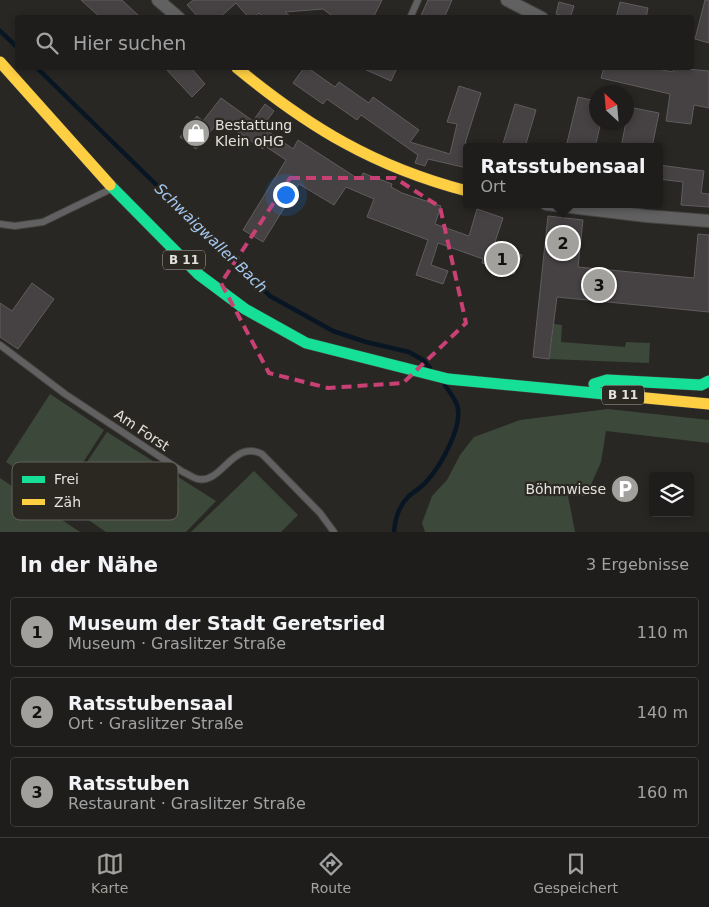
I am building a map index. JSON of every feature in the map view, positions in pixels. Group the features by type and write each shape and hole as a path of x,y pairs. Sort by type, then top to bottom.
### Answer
{"main road":[{"name":"B 11","path":"0,62 113,188 198,274 245,310 306,344 448,379 709,404"},
{"path":"239,70 264,91 353,150 400,171 463,190"},
{"path":"573,390 607,380 701,385 709,381"}],"street":[{"path":"507,0 536,15"},
{"path":"162,1 176,15"},
{"path":"579,208 709,221"}],"lane":[{"path":"411,15 418,0"},
{"path":"0,224 15,226 43,222 113,188"},
{"name":"Am Forst","path":"0,345 65,394 168,462"},
{"name":"Am Forst","path":"178,469 198,479 208,478 244,452 254,450 262,454 320,513 334,532"}],"highlighted area":[{"path":"290,178 395,178 440,207 466,323 403,383 328,388 269,373 221,283"}],"green space":[{"path":"554,324 562,325 561,342 625,347 626,342 650,343 649,363 549,359"},
{"path":"50,394 104,430 83,462 12,462 12,466 6,462"},
{"path":"608,409 709,420 709,443 606,431 601,462 586,496 568,496 575,532 425,532 422,523 432,496 447,480 460,455 474,437 520,420"},
{"path":"107,432 154,462 87,462"},
{"path":"254,471 298,515 281,532 191,532"},
{"path":"178,477 216,501 186,532 106,532 89,520 178,520"},
{"path":"0,478 12,486 12,520 62,520 80,532 0,532"}],"building":[{"path":"81,0 122,0 138,15 98,15"},
{"path":"193,0 382,0 374,15 331,15 323,9 285,12 288,15 261,15 259,13 257,15 246,15 236,3 222,15 196,15 187,5"},
{"path":"428,0 452,0 445,15 421,15"},
{"path":"705,0 709,0 709,43 695,39"},
{"path":"559,2 574,6 571,15 556,14"},
{"path":"620,2 648,8 647,15 617,15"},
{"path":"167,70 193,70 205,84 192,97"},
{"path":"303,70 311,70 335,87 339,82 369,103 373,97 419,130 410,142 450,154 457,124 447,122 459,86 481,93 465,143 463,143 463,167 428,159 425,166 415,163 418,155 361,115 357,120 327,99 323,104 293,83"},
{"path":"366,70 396,70 391,81"},
{"path":"603,70 709,71 709,108 694,105 691,124 666,121 670,94 601,78"},
{"path":"578,97 589,99 589,130 599,130 596,143 567,143"},
{"path":"221,98 253,121 265,104 274,111 262,127 293,149 298,140 360,180 363,173 392,184 391,187 402,193 441,206 435,224 469,236 477,209 503,218 494,245 522,255 514,274 482,263 483,259 438,243 431,265 448,271 443,284 416,275 428,240 367,217 374,199 346,187 334,205 299,184 263,242 243,230 286,160 265,146 263,149 220,120 196,149 180,137 197,116 203,121"},
{"path":"515,104 536,110 526,143 503,143"},
{"path":"634,108 659,113 653,143 622,143 624,130 634,130"},
{"path":"663,166 704,171 701,193 709,194 709,207 681,205 683,182 663,180"},
{"path":"548,216 583,220 578,267 694,278 698,234 709,235 709,312 557,297 549,359 533,357"},
{"path":"32,283 54,299 18,349 0,337 0,303 12,311"}],"waterway":[{"name":"Schwaigwaller Bach","path":"0,31 15,45"},
{"name":"Schwaigwaller Bach","path":"39,70 270,296 333,331 366,342 409,352 423,360 430,368"},
{"name":"Schwaigwaller Bach","path":"394,532 396,518 402,504 432,475 444,457 454,435 457,424 457,405 445,385"}],"traffic: fast":[{"path":"110,185 198,274 245,309 306,343 448,379 615,395"},
{"path":"594,384 607,380 701,385 709,381"}],"traffic: slow":[{"path":"0,62 110,185"},
{"path":"239,70 291,109 345,143 403,170 463,190"},
{"path":"615,395 709,404"}],"place":[{"name":"Bestattung Klein oHG","path":"196,133"},
{"name":"Ratsstubensaal","path":"563,243"},
{"name":"Museum der Stadt Geretsried","path":"502,259"},
{"name":"Ratsstuben","path":"599,285"},
{"name":"Böhmwiese","path":"625,489"}]}
